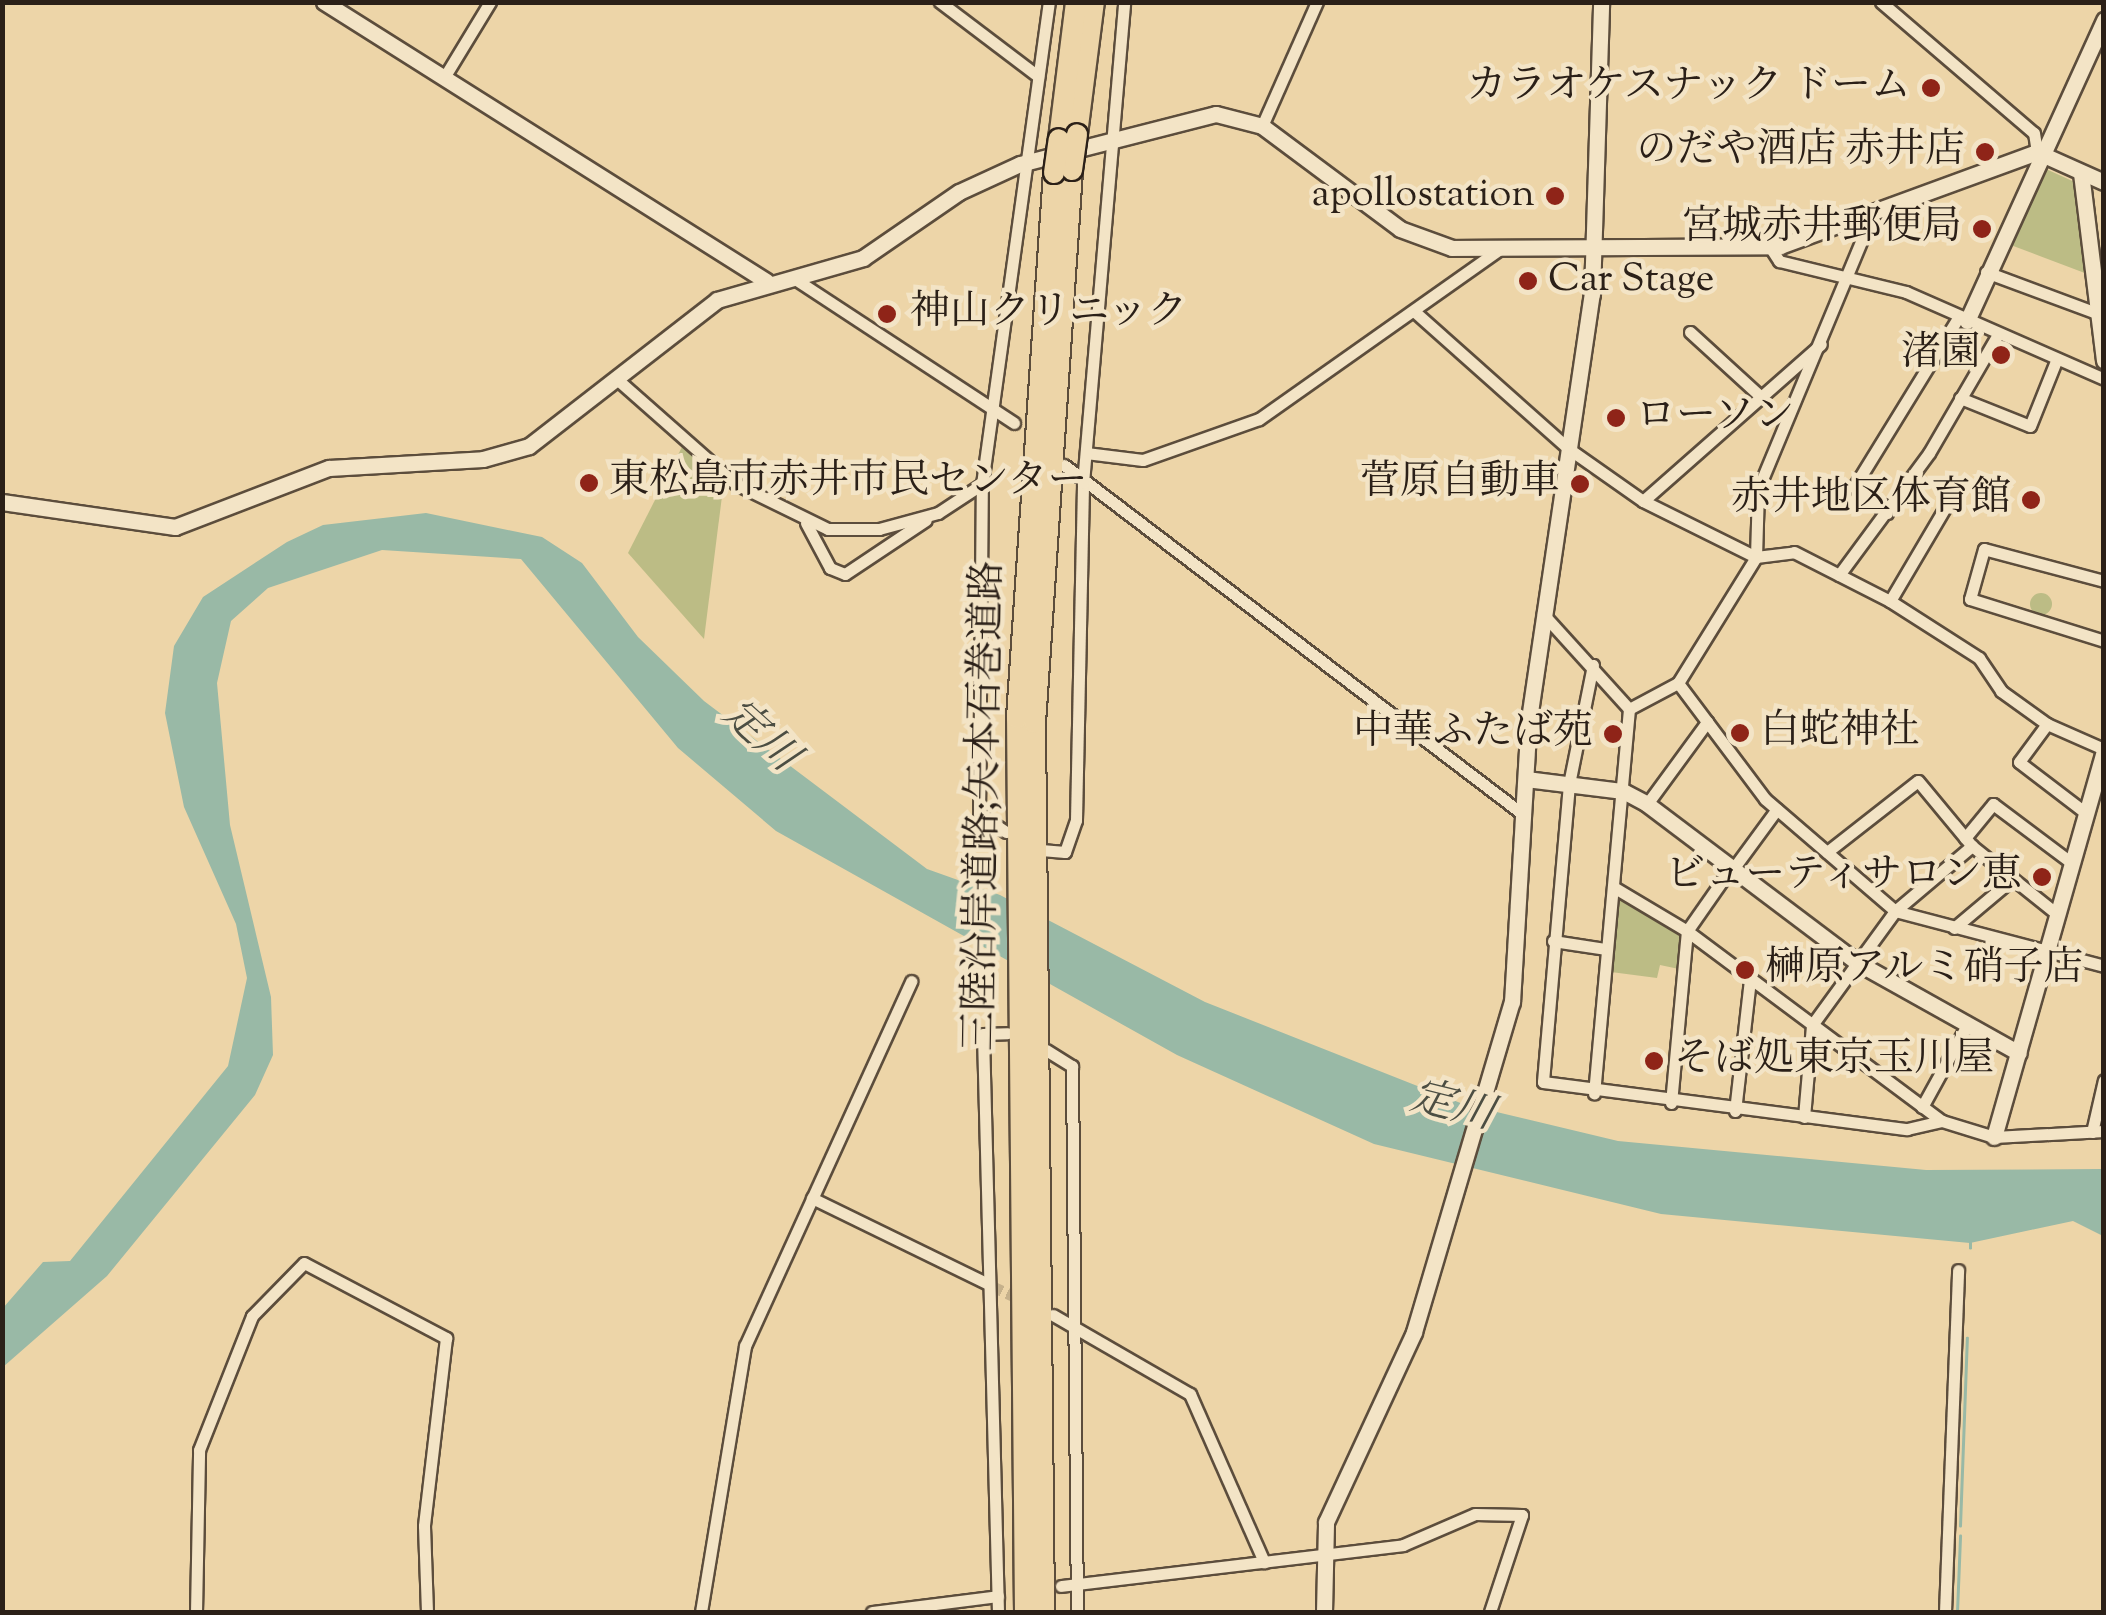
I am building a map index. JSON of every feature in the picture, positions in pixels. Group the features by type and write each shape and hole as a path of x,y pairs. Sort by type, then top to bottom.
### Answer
{"highway":[{"name":"三陸沿岸道路;矢本石巻道路","path":"1068,136 1076,2"},
{"name":"三陸沿岸道路;矢本石巻道路","path":"1025,1612 1024,844 1063,172 1094,2"},
{"name":"三陸沿岸道路;矢本石巻道路","path":"1026,1038 1044,1612"}],"street":[{"path":"324,2 766,281"},
{"path":"446,76 490,2"},
{"path":"940,2 1038,76"},
{"path":"1049,2 1020,164 995,408 982,484 978,814 1024,844 1065,852 1076,820 1083,483 1124,2"},
{"path":"1262,126 1316,2"},
{"path":"1324,1612 1320,1556 1331,1508 1414,1332 1461,1186 1512,1002 1526,779 1543,614 1569,449 1594,244 1601,2"},
{"path":"1883,3 2034,133 2038,152"},
{"path":"1887,513 1854,487 1962,320 2038,152 2104,20"},
{"path":"2,502 175,527 329,468 483,458 530,446 619,381 680,325 766,281 796,279 863,258 959,192 1020,164 1216,114 1262,126 1421,240 1500,249 1594,244 1770,247 2038,152 2104,182"},
{"path":"2081,173 2104,361"},
{"path":"1629,709 1678,684 1756,557 1758,489 1876,207"},
{"path":"1770,247 1779,260 1848,276 2104,380"},
{"path":"1086,453 1143,460 1245,425 1364,336 1415,312 1500,249"},
{"path":"1986,272 2099,314"},
{"path":"796,279 1014,423"},
{"path":"1415,312 1569,449 1643,502 1756,557 1794,552 1890,601 1980,658 2001,691 2047,724 2104,750 2094,806 2072,863 1994,1138"},
{"path":"1690,332 1758,394"},
{"path":"1839,575 1887,513 1996,336"},
{"path":"1643,502 1758,394 1821,344"},
{"path":"1960,398 2030,426 2056,361"},
{"path":"619,381 736,484 806,523 878,529 938,513"},
{"path":"1064,465 1524,815"},
{"path":"806,523 830,568 845,574 982,484"},
{"path":"1890,601 1946,506"},
{"path":"2104,581 1984,549 1970,599 2104,641"},
{"path":"1543,614 1629,709 1594,1093"},
{"path":"1593,665 1583,677 1570,784 1543,1082 1735,1112 1928,1131 1942,1122"},
{"path":"1678,684 1777,810 1895,910 2104,966"},
{"path":"1647,804 1707,722"},
{"path":"2047,724 2019,762 2094,806"},
{"path":"1526,779 1623,791 1647,804 1858,963 2018,1052"},
{"path":"1827,852 1918,781 1968,842 2058,915"},
{"path":"1804,1118 1812,1025 1895,910 1968,842 1993,804 2072,863"},
{"path":"1671,1103 1688,930 1777,810"},
{"path":"1954,928 2011,880"},
{"path":"1615,888 1688,930 1942,1122 1994,1138 2098,1132 2104,1080"},
{"path":"1553,942 1606,949"},
{"path":"1735,1112 1750,979"},
{"path":"700,1612 745,1346 912,982"},
{"path":"1922,1107 1967,1024"},
{"path":"998,1612 983,1034 1026,1038 1072,1066 1070,1323 1077,1612"},
{"path":"812,1198 988,1284"},
{"path":"196,1612 198,1450 252,1316 304,1263 446,1338 424,1526 427,1612"},
{"path":"1945,1612 1958,1270"},
{"path":"1052,1314 1190,1394 1264,1562"},
{"path":"1061,1586 1404,1544 1475,1514 1522,1515 1490,1612"},
{"path":"872,1612 998,1596"}],"green space":[{"path":"2046,169 2079,184 2090,275 2008,244 2036,172"},
{"path":"683,445 723,488 704,639 628,553"},
{"path":"2037,593 2045,593 2052,604 2045,615 2037,615 2030,608 2030,600"},
{"path":"1619,892 1682,938 1679,969 1660,965 1657,978 1611,972"}],"water":[{"name":"定川","path":"426,513 542,537 582,563 638,637 704,701 927,869 1000,895 1205,1002 1463,1104 1618,1141 1926,1170 2103,1169 2103,1236 2073,1221 1970,1243 1661,1214 1374,1144 1177,1055 776,831 678,748 521,559 382,550 268,588 231,621 217,683 230,825 271,997 273,1055 255,1095 107,1276 3,1367 3,1308 43,1262 70,1261 228,1066 247,978 236,924 184,807 165,713 174,646 203,597 287,542 323,525"}],"waterway":[{"path":"1970,1243 1970,1248"},
{"path":"1960,1526 1967,1338"},
{"path":"1957,1612 1960,1536"}],"tunnel":[{"path":"992,1286 1026,1302"}],"place":[{"name":"カラオケスナック ドーム","path":"1931,88"},
{"name":"のだや酒店 赤井店","path":"1985,152"},
{"name":"apollostation","path":"1555,196"},
{"name":"宮城赤井郵便局","path":"1982,229"},
{"name":"Car Stage","path":"1528,281"},
{"name":"神山クリニック","path":"887,314"},
{"name":"渚園","path":"2001,355"},
{"name":"ローソン","path":"1616,418"},
{"name":"東松島市赤井市民センター","path":"589,483"},
{"name":"菅原自動車","path":"1580,484"},
{"name":"赤井地区体育館","path":"2031,500"},
{"name":"白蛇神社","path":"1740,733"},
{"name":"中華ふたば苑","path":"1613,734"},
{"name":"ビューティサロン恵","path":"2042,877"},
{"name":"榊原アルミ硝子店","path":"1745,970"},
{"name":"そば処東京玉川屋","path":"1654,1061"}]}
